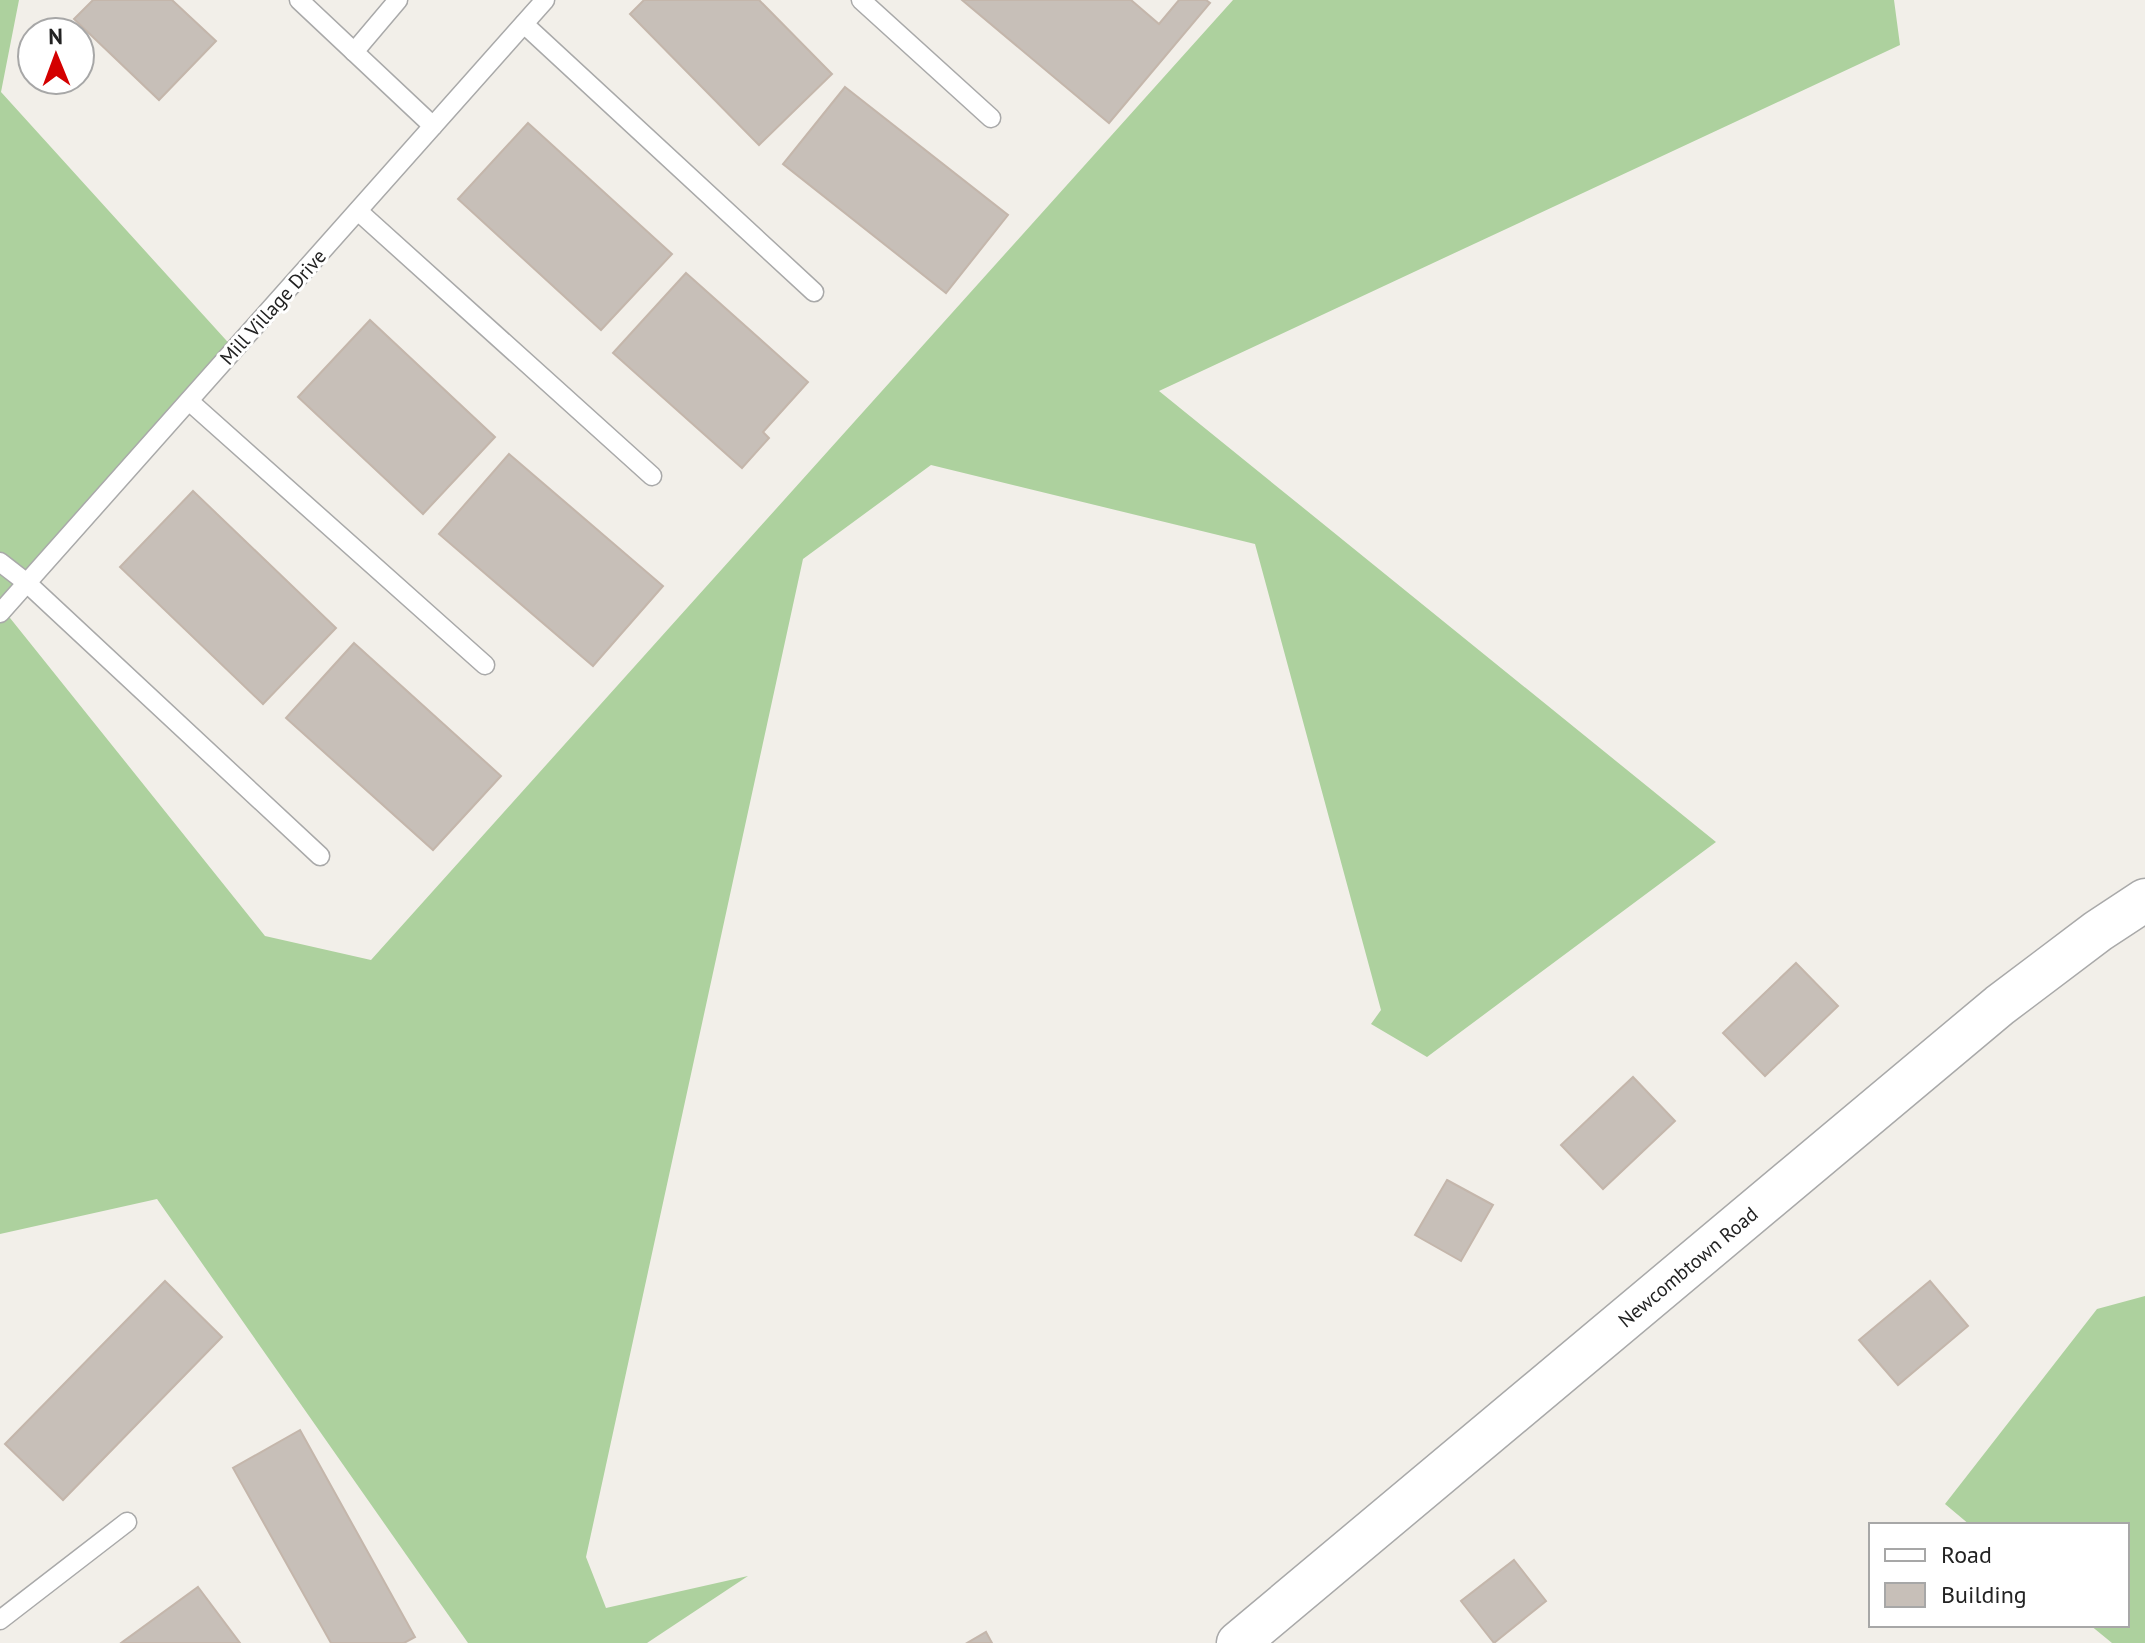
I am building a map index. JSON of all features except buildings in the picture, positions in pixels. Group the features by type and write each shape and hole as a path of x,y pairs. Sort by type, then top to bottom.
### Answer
{"street":[{"name":"Newcombtown Road","path":"1238,1643 2000,1005 2098,931 2145,900"}],"lane":[{"path":"299,0 433,126"},
{"path":"354,52 398,0"},
{"name":"Mill Village Drive","path":"0,613 545,0"},
{"path":"861,0 991,118"},
{"path":"524,24 814,292"},
{"path":"358,211 652,476"},
{"path":"189,401 485,665"},
{"path":"0,562 27,583 320,856"},
{"path":"0,1620 127,1522"}],"green space":[{"path":"0,0 19,0 1,92 235,350 2,608 265,936 371,960 1233,0 1894,0 1900,45 1159,391 1716,842 1427,1057 1371,1024 1381,1010 1255,544 931,465 803,559 586,1557 606,1608 748,1576 647,1643 468,1643 157,1199 0,1234"},
{"path":"2145,1296 2145,1643 2112,1643 2092,1627 2129,1627 2129,1523 1968,1523 1945,1504 2097,1309"}]}
